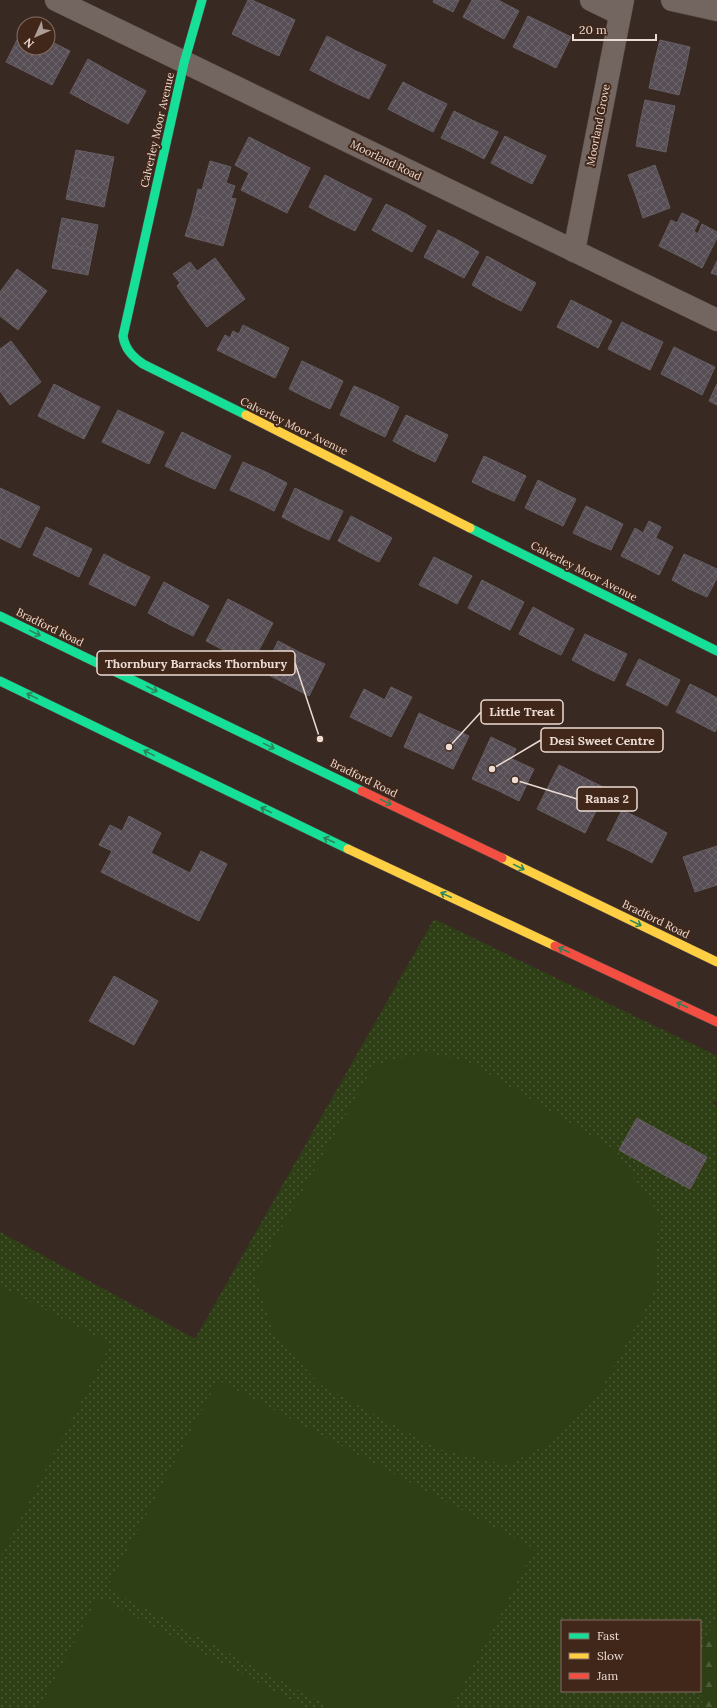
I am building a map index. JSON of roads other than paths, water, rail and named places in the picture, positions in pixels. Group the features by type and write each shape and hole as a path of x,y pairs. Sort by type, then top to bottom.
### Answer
{"main road":[{"name":"Calverley Moor Avenue","path":"202,0 184,63 123,336 125,347 133,357 143,364 717,651"},
{"name":"Bradford Road","path":"0,616 717,962"},
{"path":"0,681 301,827 717,1022"}],"street":[{"name":"Moorland Road","path":"56,0 717,320"},
{"path":"591,0 621,7"},
{"path":"672,0 717,10"},
{"name":"Moorland Grove","path":"574,251 621,7"}],"place":[{"name":"Thornbury Barracks Thornbury","path":"320,739"},
{"name":"Little Treat","path":"449,747"},
{"name":"Desi Sweet Centre","path":"492,769"},
{"name":"Ranas 2","path":"515,780"}]}
